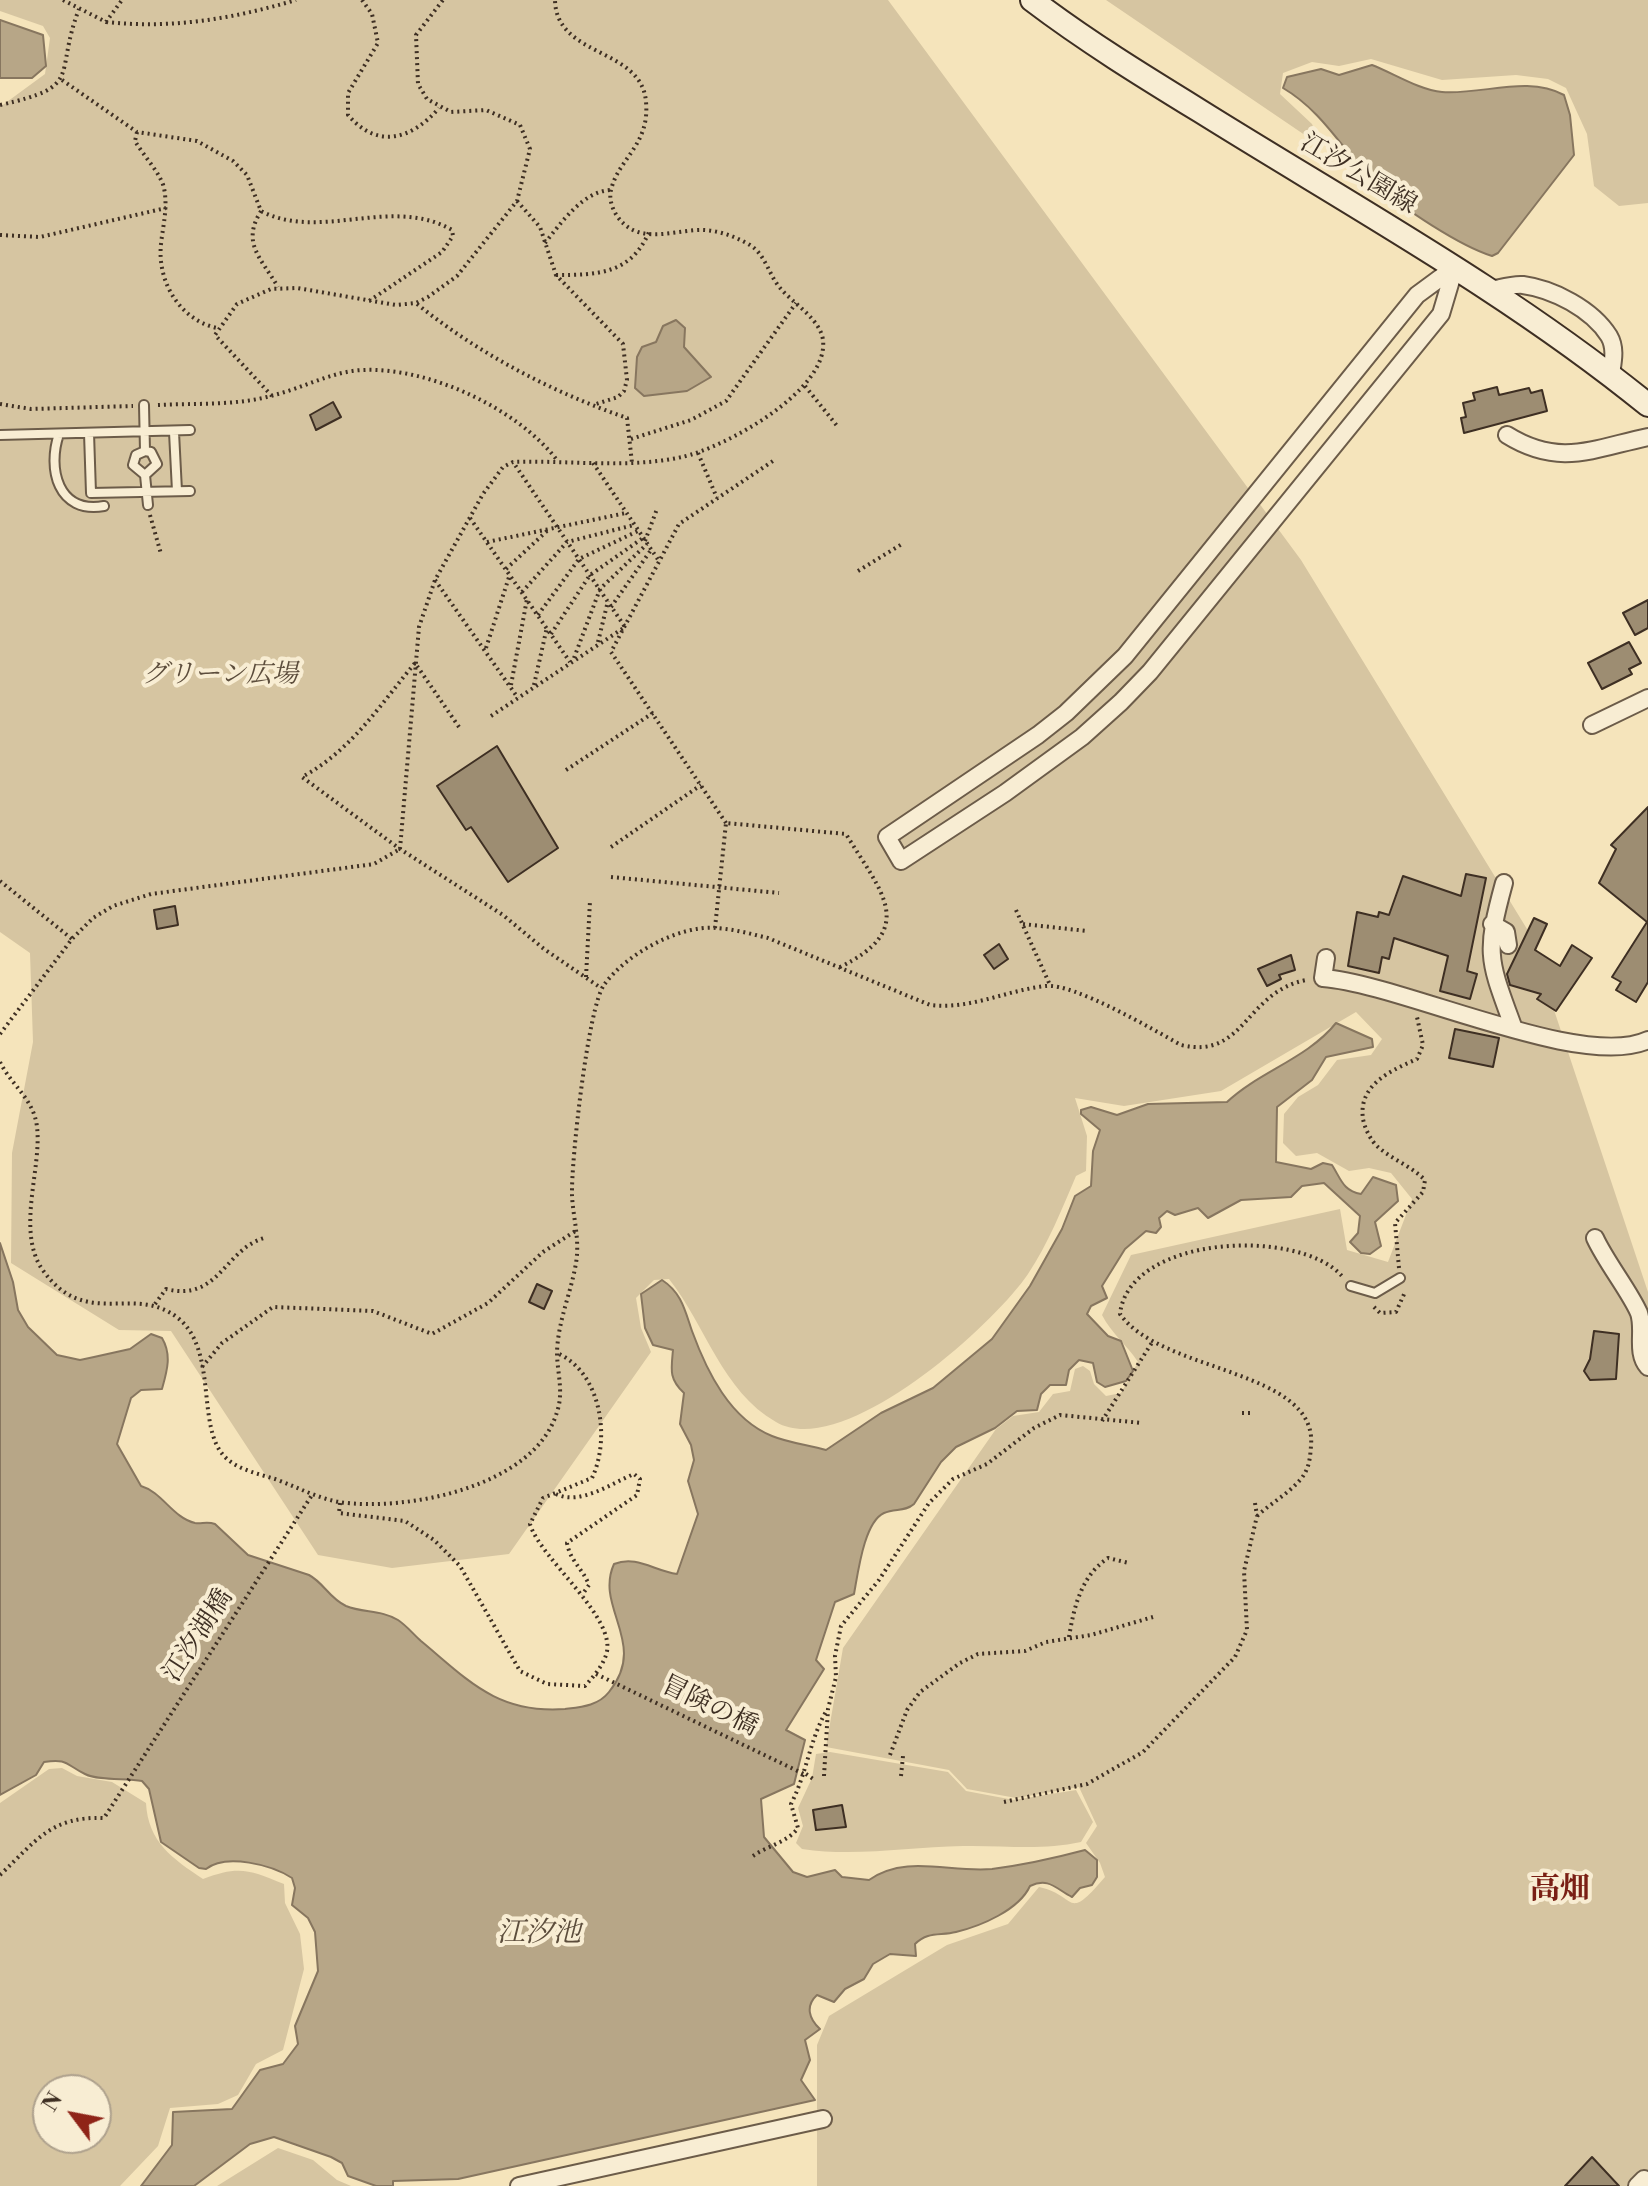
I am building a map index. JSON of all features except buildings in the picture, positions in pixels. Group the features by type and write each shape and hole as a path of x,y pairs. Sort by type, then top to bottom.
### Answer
{"main road":[{"name":"江汐公園線","path":"1032,0 1105,52 1491,290 1611,374 1648,405"}],"street":[{"path":"1455,267 1441,314 1150,672 1082,737 901,861 887,837 1038,735 1066,713 1125,656 1417,295 1455,267"},
{"path":"1491,290 1519,284 1570,301 1608,336 1614,352 1611,374"},
{"path":"1507,435 1541,450 1573,454 1598,452 1648,437"},
{"path":"1592,725 1647,701"},
{"path":"1504,883 1492,924 1490,965 1514,1029"},
{"path":"1492,924 1506,932 1508,945"},
{"path":"1326,958 1323,978 1514,1029 1601,1047 1632,1048 1648,1040"},
{"path":"1595,1238 1609,1268 1638,1312 1642,1361 1648,1367"},
{"path":"519,2186 823,2119"}],"lane":[{"path":"144,405 145,451"},
{"path":"0,435 190,430"},
{"path":"174,432 177,491"},
{"path":"89,433 91,493 190,491"},
{"path":"59,434 51,455 55,482 75,504 88,509 104,506"},
{"path":"148,505 145,475 133,465 136,455 145,451 151,452 157,464"},
{"path":"145,475 157,464 175,461"},
{"path":"1351,1286 1375,1293 1400,1278"}],"path":[{"path":"63,0 106,22 162,26 206,22 296,0"},
{"path":"106,22 122,0"},
{"path":"362,0 372,14 378,43 348,93 348,115 369,134 390,138 415,131 439,108"},
{"path":"416,303 457,276 517,201 530,149 520,125 486,110 451,112 439,108 418,84 414,49 416,35 422,23 443,0"},
{"path":"400,849 419,627 435,580 491,480 513,462 632,463 698,453 791,400 813,375 824,343 820,330 779,288 753,247 728,234 702,230 664,235 626,227 619,219 612,205 611,190 641,138 646,101 641,83 635,73 589,49 565,28 555,0"},
{"path":"0,105 52,90 62,80 70,32 79,9"},
{"path":"62,80 137,132 197,141 233,161 247,175 261,211 294,223 337,221 348,216 411,217 439,223 452,230 453,236 442,252 367,302"},
{"path":"137,132 135,141 164,185 166,208 160,246 166,283 184,313 202,324 217,328"},
{"path":"545,243 571,212 601,190 611,190"},
{"path":"517,201 540,227 556,275 623,344 627,380 624,391 618,397 596,404"},
{"path":"0,235 40,237 166,208"},
{"path":"261,211 252,226 252,244 278,288"},
{"path":"556,275 584,275 622,266 635,259 649,232"},
{"path":"557,460 539,437 522,423 470,395 392,369 358,370 272,396 222,346 215,335 217,328 237,304 254,294 278,288 297,288 367,302 416,303 502,362 537,381 627,418 632,463"},
{"path":"631,439 691,420 726,401 796,303"},
{"path":"805,386 838,427"},
{"path":"698,453 717,498"},
{"path":"715,928 726,823 611,652 679,524 773,461"},
{"path":"513,462 625,627"},
{"path":"593,463 659,561"},
{"path":"148,505 161,554"},
{"path":"572,660 600,589 645,541 657,509"},
{"path":"487,542 626,513"},
{"path":"470,518 572,660"},
{"path":"522,592 567,542 634,525"},
{"path":"486,648 508,572 549,529"},
{"path":"538,615 579,559 638,531"},
{"path":"551,634 590,575 645,541"},
{"path":"858,571 902,544"},
{"path":"611,607 651,550"},
{"path":"435,580 486,648 518,698"},
{"path":"510,687 527,599"},
{"path":"597,644 608,601"},
{"path":"533,687 547,627"},
{"path":"491,716 625,627"},
{"path":"415,663 459,727"},
{"path":"415,663 348,746 325,765 302,777 400,849 503,915 544,949 601,988"},
{"path":"566,770 653,713"},
{"path":"611,847 701,785"},
{"path":"726,823 846,834 878,888 888,921 883,935 867,954 838,968"},
{"path":"0,1034 72,939 93,918 113,906 151,894 374,864 400,849"},
{"path":"611,877 779,893"},
{"path":"0,881 72,939"},
{"path":"586,977 590,901"},
{"path":"1016,910 1050,985"},
{"path":"1023,924 1087,931"},
{"path":"0,1062 32,1107 37,1127 31,1218 41,1268 83,1302 102,1307 155,1304 189,1328 202,1367 216,1444 222,1455 234,1465 312,1495 340,1502 378,1504 434,1499 466,1490 508,1468 541,1441 554,1420 561,1393 557,1353 564,1301 576,1263 578,1230 572,1196 577,1119 601,988 619,968 649,948 681,934 715,928 768,938 942,1007 960,1006 1050,985 1078,993 1181,1045 1199,1049 1230,1040 1259,1003 1281,987 1323,978"},
{"path":"1257,1516 1289,1492 1306,1472 1312,1429 1303,1411 1284,1395 1255,1381 1202,1365 1128,1326 1120,1314 1122,1299 1150,1266 1178,1255 1218,1248 1302,1251 1337,1270 1380,1313 1396,1312 1405,1293 1400,1278 1395,1223 1423,1192 1425,1180 1375,1145 1364,1124 1361,1103 1372,1085 1393,1070 1417,1059 1423,1045 1421,1026 1410,1000"},
{"path":"202,1367 222,1343 273,1307 373,1311 432,1334 488,1303 543,1252 567,1233 578,1230"},
{"path":"155,1304 166,1289 183,1293 208,1283 248,1243 264,1238"},
{"path":"1102,1421 1153,1341"},
{"path":"340,1502 339,1513 405,1521 448,1551 520,1671 536,1682 559,1687 585,1686 596,1674 608,1647 600,1624 582,1595 539,1544 530,1524 543,1498 592,1478 600,1461 599,1418 592,1388 569,1358 557,1353"},
{"path":"1242,1413 1254,1413"},
{"path":"753,1856 771,1844 784,1841 798,1828 791,1804 806,1774 811,1747 828,1709 836,1677 835,1656 841,1626 879,1580 929,1503 953,1479 987,1464 1048,1419 1060,1415 1142,1423"},
{"path":"555,1493 570,1498 608,1487 634,1474 640,1479 637,1495 567,1543 574,1563 589,1585 582,1595"},
{"name":"江汐湖橋","path":"0,1875 52,1828 74,1817 104,1818 312,1495"},
{"path":"1004,1802 1087,1784 1143,1752 1235,1657 1247,1630 1244,1571 1257,1516 1255,1503"},
{"path":"1069,1637 1078,1600 1097,1566 1108,1558 1129,1563"},
{"path":"890,1755 907,1710 940,1675 978,1654 1025,1651 1153,1617"},
{"name":"冒険の橋","path":"596,1674 813,1779"},
{"path":"824,1776 828,1709"},
{"path":"901,1776 903,1756"}],"green space":[{"name":"グリーン広場","path":"0,0 888,0 1301,560 1527,929 1648,1292 1648,2186 817,2186 817,2045 829,2016 947,1945 1008,1924 1039,1887 1077,1903 1105,1877 1100,1863 1086,1843 1097,1826 1079,1787 1016,1798 967,1789 949,1770 826,1747 843,1648 996,1429 1013,1416 1039,1412 1053,1394 1070,1391 1075,1369 1083,1366 1090,1371 1094,1384 1106,1396 1121,1393 1138,1362 1102,1315 1131,1255 1340,1209 1347,1250 1388,1262 1412,1199 1391,1173 1369,1168 1349,1171 1317,1153 1296,1156 1283,1143 1284,1114 1298,1097 1318,1085 1337,1060 1371,1055 1382,1039 1356,1012 1221,1091 1124,1106 1075,1098 1087,1136 1086,1171 1076,1176 1048,1239 1028,1274 983,1325 950,1354 875,1406 838,1423 804,1429 776,1422 757,1409 728,1376 669,1279 654,1280 636,1298 641,1328 651,1352 509,1554 392,1568 318,1555 171,1331 119,1330 11,1263 12,1153 33,1042 30,953 0,932 0,107 45,74 50,38 43,26 0,11"},
{"path":"1106,0 1648,0 1648,203 1619,206 1594,186 1587,134 1566,88 1548,79 1516,75 1442,80 1371,59 1339,66 1312,62 1283,73 1280,94 1312,124 1321,146"},
{"path":"830,1752 948,1772 966,1791 1014,1800 1076,1790 1093,1822 1081,1842 1051,1846 963,1846 862,1852 802,1849 796,1843 803,1826 798,1808 812,1778 816,1754"},
{"path":"62,1768 77,1776 112,1782 146,1803 157,1839 172,1856 203,1879 226,1872 244,1871 284,1884 285,1903 300,1934 304,1969 283,2050 256,2064 238,2095 218,2104 170,2108 158,2146 120,2186 0,2186 0,1803 49,1769"},
{"path":"278,2148 313,2160 337,2180 351,2186 217,2186"}],"water":[{"path":"0,20 43,35 46,66 32,78 0,78"},
{"path":"1372,65 1433,91 1520,86 1550,89 1564,95 1570,115 1574,155 1498,253 1492,256 1464,244 1401,204 1365,173 1310,109 1283,88 1287,77 1321,69 1339,75"},
{"path":"676,320 685,328 684,347 711,377 687,391 644,396 635,388 637,357 642,347 656,342 663,326"},
{"name":"江汐池","path":"1336,1023 1372,1039 1373,1047 1326,1057 1312,1080 1277,1107 1276,1162 1311,1169 1323,1163 1332,1165 1346,1187 1361,1194 1373,1177 1396,1185 1398,1201 1375,1222 1381,1246 1370,1254 1361,1253 1350,1242 1358,1233 1360,1216 1324,1183 1302,1186 1291,1197 1241,1200 1208,1218 1198,1208 1175,1215 1167,1211 1159,1218 1161,1227 1156,1233 1146,1231 1125,1249 1102,1286 1107,1298 1091,1306 1087,1314 1108,1336 1121,1341 1133,1371 1126,1381 1105,1387 1097,1382 1093,1363 1079,1360 1069,1370 1066,1385 1050,1385 1041,1394 1037,1410 1017,1411 995,1428 956,1447 941,1462 914,1504 877,1518 863,1549 854,1594 835,1602 816,1660 824,1669 786,1730 805,1740 794,1784 761,1799 764,1837 793,1872 807,1877 835,1870 842,1877 869,1880 883,1872 913,1866 992,1869 1085,1850 1097,1860 1097,1877 1092,1885 1080,1888 1072,1897 1047,1883 1030,1886 1008,1910 988,1921 956,1932 925,1937 915,1944 916,1956 890,1954 873,1964 864,1979 845,1989 834,2002 817,1995 810,2012 820,2029 805,2040 810,2060 801,2080 815,2100 458,2179 393,2181 393,2186 376,2186 348,2176 342,2163 331,2157 274,2137 250,2144 194,2186 141,2186 172,2145 173,2112 232,2109 260,2070 283,2064 298,2044 295,2026 318,1971 315,1932 308,1918 292,1905 295,1888 292,1878 273,1869 237,1861 199,1868 161,1842 149,1789 142,1781 91,1776 66,1763 52,1761 44,1762 36,1775 0,1795 0,1243 13,1282 18,1310 28,1327 57,1355 80,1360 130,1349 151,1334 162,1338 168,1357 162,1389 141,1390 131,1398 117,1444 141,1486 187,1520 215,1524 248,1555 309,1575 346,1606 398,1620 485,1692 520,1706 565,1709 594,1703 605,1697 620,1674 624,1658 623,1642 610,1596 614,1564 638,1562 677,1574 698,1514 688,1481 694,1460 691,1445 680,1424 684,1393 672,1374 673,1350 653,1345 645,1328 641,1294 662,1280 674,1291 713,1378 744,1418 772,1436 826,1450 881,1413 933,1388 992,1339 1030,1286 1062,1229 1075,1196 1091,1186 1093,1151 1100,1130 1081,1114 1081,1110 1091,1107 1117,1115 1148,1104 1227,1102 1311,1046"}],"district":[{"name":"高畑","path":"1560,1891"}]}
